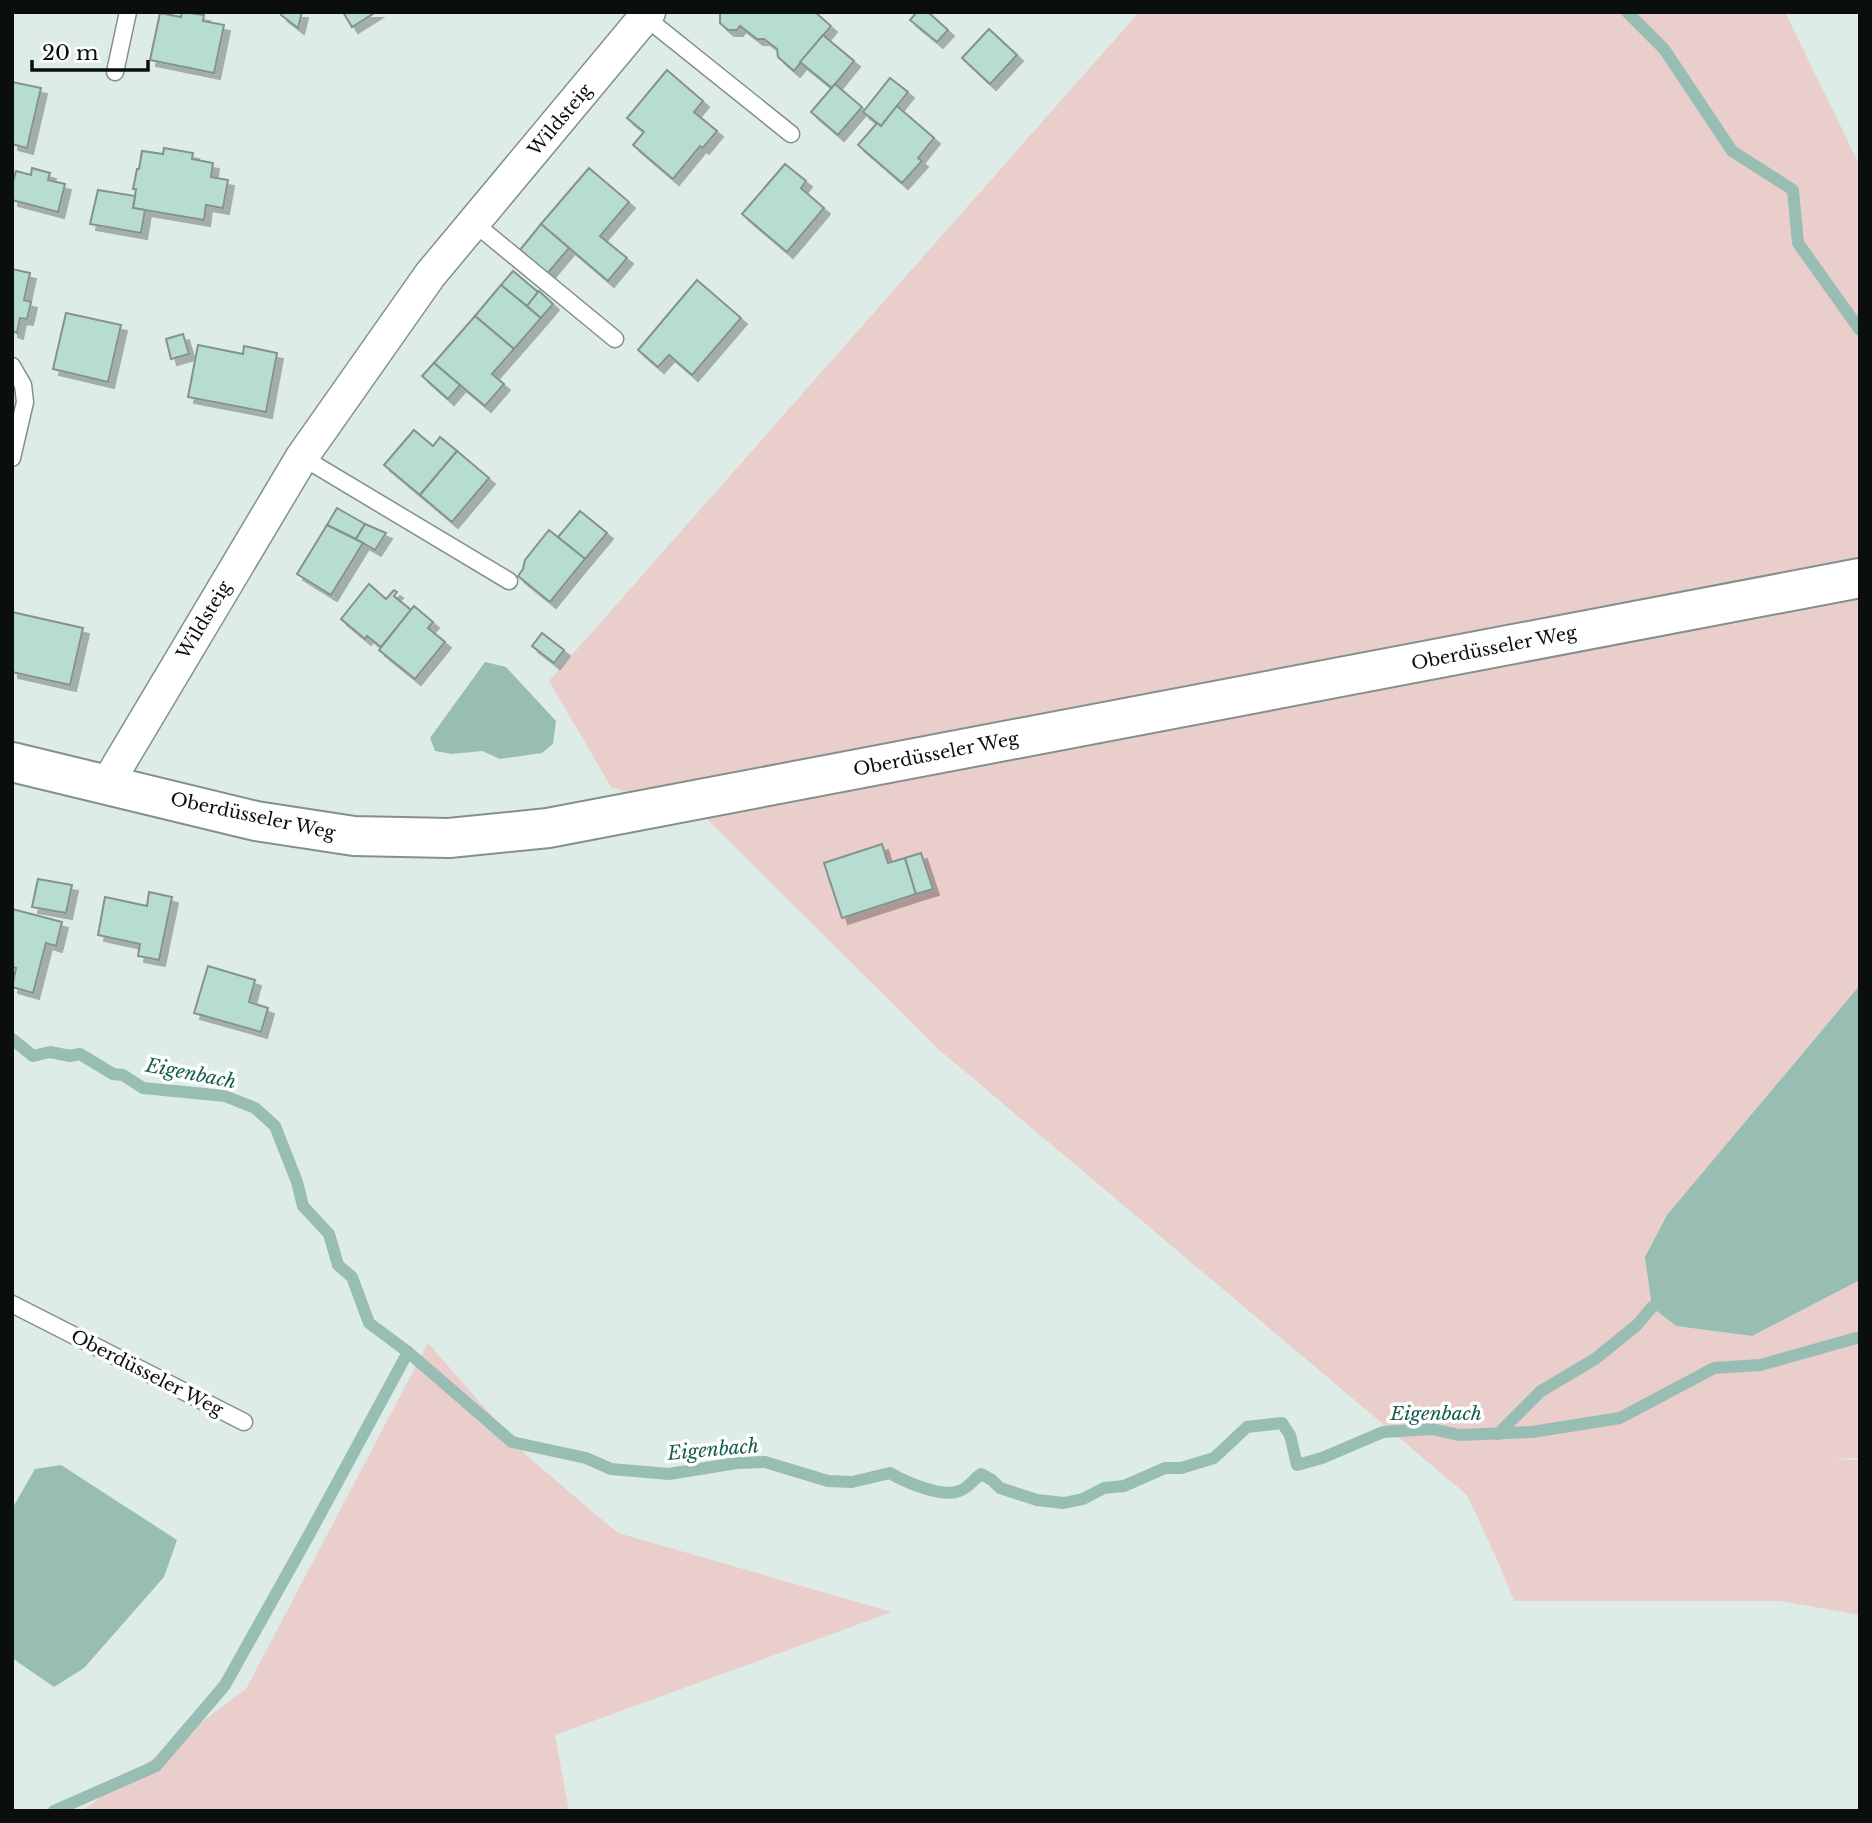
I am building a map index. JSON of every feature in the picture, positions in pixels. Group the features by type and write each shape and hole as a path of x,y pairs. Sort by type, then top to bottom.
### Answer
{"street":[{"name":"Wildsteig","path":"107,784 302,457 430,275 647,15"},
{"name":"Oberdüsseler Weg","path":"12,762 256,821 354,836 449,838 548,828 1860,578"}],"lane":[{"path":"115,72 128,12"},
{"name":"Wildsteig","path":"647,15 791,134"},
{"path":"474,223 615,339"},
{"path":"12,366 23,385 25,402 12,457"},
{"path":"302,457 509,581"},
{"name":"Oberdüsseler Weg","path":"12,1304 244,1422"}],"shaded area":[{"path":"1139,12 1785,12 1860,166 1860,985 1667,1215 1645,1257 1676,1326 1752,1336 1860,1280 1860,1458 1832,1459 1860,1460 1860,1615 1781,1601 1514,1601 1467,1495 937,1048 702,814 611,787 549,681"},
{"path":"485,662 506,667 556,721 553,744 542,753 500,759 482,751 452,754 435,751 430,738"},
{"path":"1860,985 1860,1280 1752,1336 1676,1326 1652,1307 1645,1257 1667,1215"},
{"path":"428,1343 528,1457 618,1533 892,1612 555,1735 569,1811 82,1811 246,1689"},
{"path":"61,1465 177,1540 164,1577 84,1668 54,1687 12,1658 12,1509 35,1469"}],"building":[{"path":"182,12 204,15 203,21 224,25 214,73 150,60 160,13 181,17"},
{"path":"282,12 302,12 298,28 281,15"},
{"path":"343,12 376,12 352,27"},
{"path":"720,12 815,12 831,26 794,71 778,57 777,49 764,39 757,39 740,26 737,30 728,30 720,23"},
{"path":"917,12 928,12 948,30 937,42 910,20"},
{"path":"989,29 1017,55 990,84 962,58"},
{"path":"823,35 854,61 832,88 800,62"},
{"path":"667,70 703,101 694,112 717,131 703,148 700,146 673,179 633,145 644,132 627,118"},
{"path":"890,78 908,92 881,126 863,112"},
{"path":"12,82 41,88 27,148 12,144"},
{"path":"835,84 862,107 838,135 811,112"},
{"path":"897,106 934,138 918,158 922,161 902,183 858,145 877,123 881,126"},
{"path":"164,148 193,153 192,159 213,163 211,177 228,180 223,208 206,205 204,220 133,208 136,189 133,189 142,151 163,154"},
{"path":"785,164 806,181 801,188 824,208 787,252 742,214"},
{"path":"32,168 50,173 48,180 65,184 58,212 12,200 16,171 31,175"},
{"path":"589,168 629,202 600,236 627,258 608,281 541,224"},
{"path":"98,190 135,196 133,208 145,210 141,233 90,224"},
{"path":"541,224 569,248 547,274 520,250"},
{"path":"12,269 30,273 24,300 31,302 27,319 20,318 17,333 12,331"},
{"path":"513,271 538,292 527,306 501,285"},
{"path":"697,280 741,318 692,375 669,355 658,367 638,350"},
{"path":"501,285 541,318 514,349 475,316"},
{"path":"539,291 553,304 541,318 527,306"},
{"path":"66,313 121,325 108,382 53,369"},
{"path":"475,316 514,349 492,374 504,384 485,406 434,363"},
{"path":"183,334 189,354 171,359 166,339"},
{"path":"198,345 243,354 244,346 277,353 266,412 188,397"},
{"path":"434,363 460,385 448,399 422,376"},
{"path":"414,430 433,446 440,437 457,451 420,495 384,465"},
{"path":"457,451 489,478 452,522 420,495"},
{"path":"337,508 365,524 356,539 327,525"},
{"path":"580,511 607,533 585,559 558,537"},
{"path":"365,524 386,533 375,550 356,539"},
{"path":"327,525 363,543 331,595 297,574"},
{"path":"549,530 585,559 550,602 518,576 525,560"},
{"path":"369,584 386,599 394,590 397,592 394,596 411,610 381,647 367,636 365,639 341,619"},
{"path":"414,606 433,622 428,628 445,642 415,679 379,650"},
{"path":"12,612 83,628 70,685 12,672"},
{"path":"542,633 564,650 554,663 532,646"},
{"path":"882,844 888,863 905,858 916,894 842,918 824,863"},
{"path":"921,853 933,889 916,894 905,858"},
{"path":"38,879 72,885 66,913 32,907"},
{"path":"149,892 172,897 159,960 138,956 140,944 98,935 105,897 147,906"},
{"path":"12,909 62,922 56,946 46,943 33,993 12,987 16,968 12,967"},
{"path":"208,966 255,980 249,1002 268,1008 261,1032 194,1013"}],"waterway":[{"path":"1627,12 1664,49 1732,151 1793,190 1798,243 1860,330"},
{"name":"Eigenbach","path":"12,1039 33,1056 50,1052 70,1056 80,1054 143,1088 225,1096 255,1108 275,1126 297,1182 303,1206 329,1234 338,1265 352,1277 369,1323 408,1352 512,1442 586,1458 611,1469 669,1474 737,1463 765,1462 828,1481 852,1482 890,1473 924,1488 952,1493 965,1488 981,1474 1000,1488 1037,1500 1064,1503 1083,1499 1104,1488 1124,1486 1165,1468 1181,1468 1214,1458 1247,1427 1282,1423 1290,1435 1297,1465 1322,1458 1383,1432 1432,1429 1459,1435 1532,1432 1620,1418 1714,1368 1760,1365 1860,1337"},
{"path":"1498,1434 1541,1391 1595,1359 1637,1325 1652,1307 1666,1300"},
{"path":"54,1811 156,1766 225,1685 408,1352"}]}
